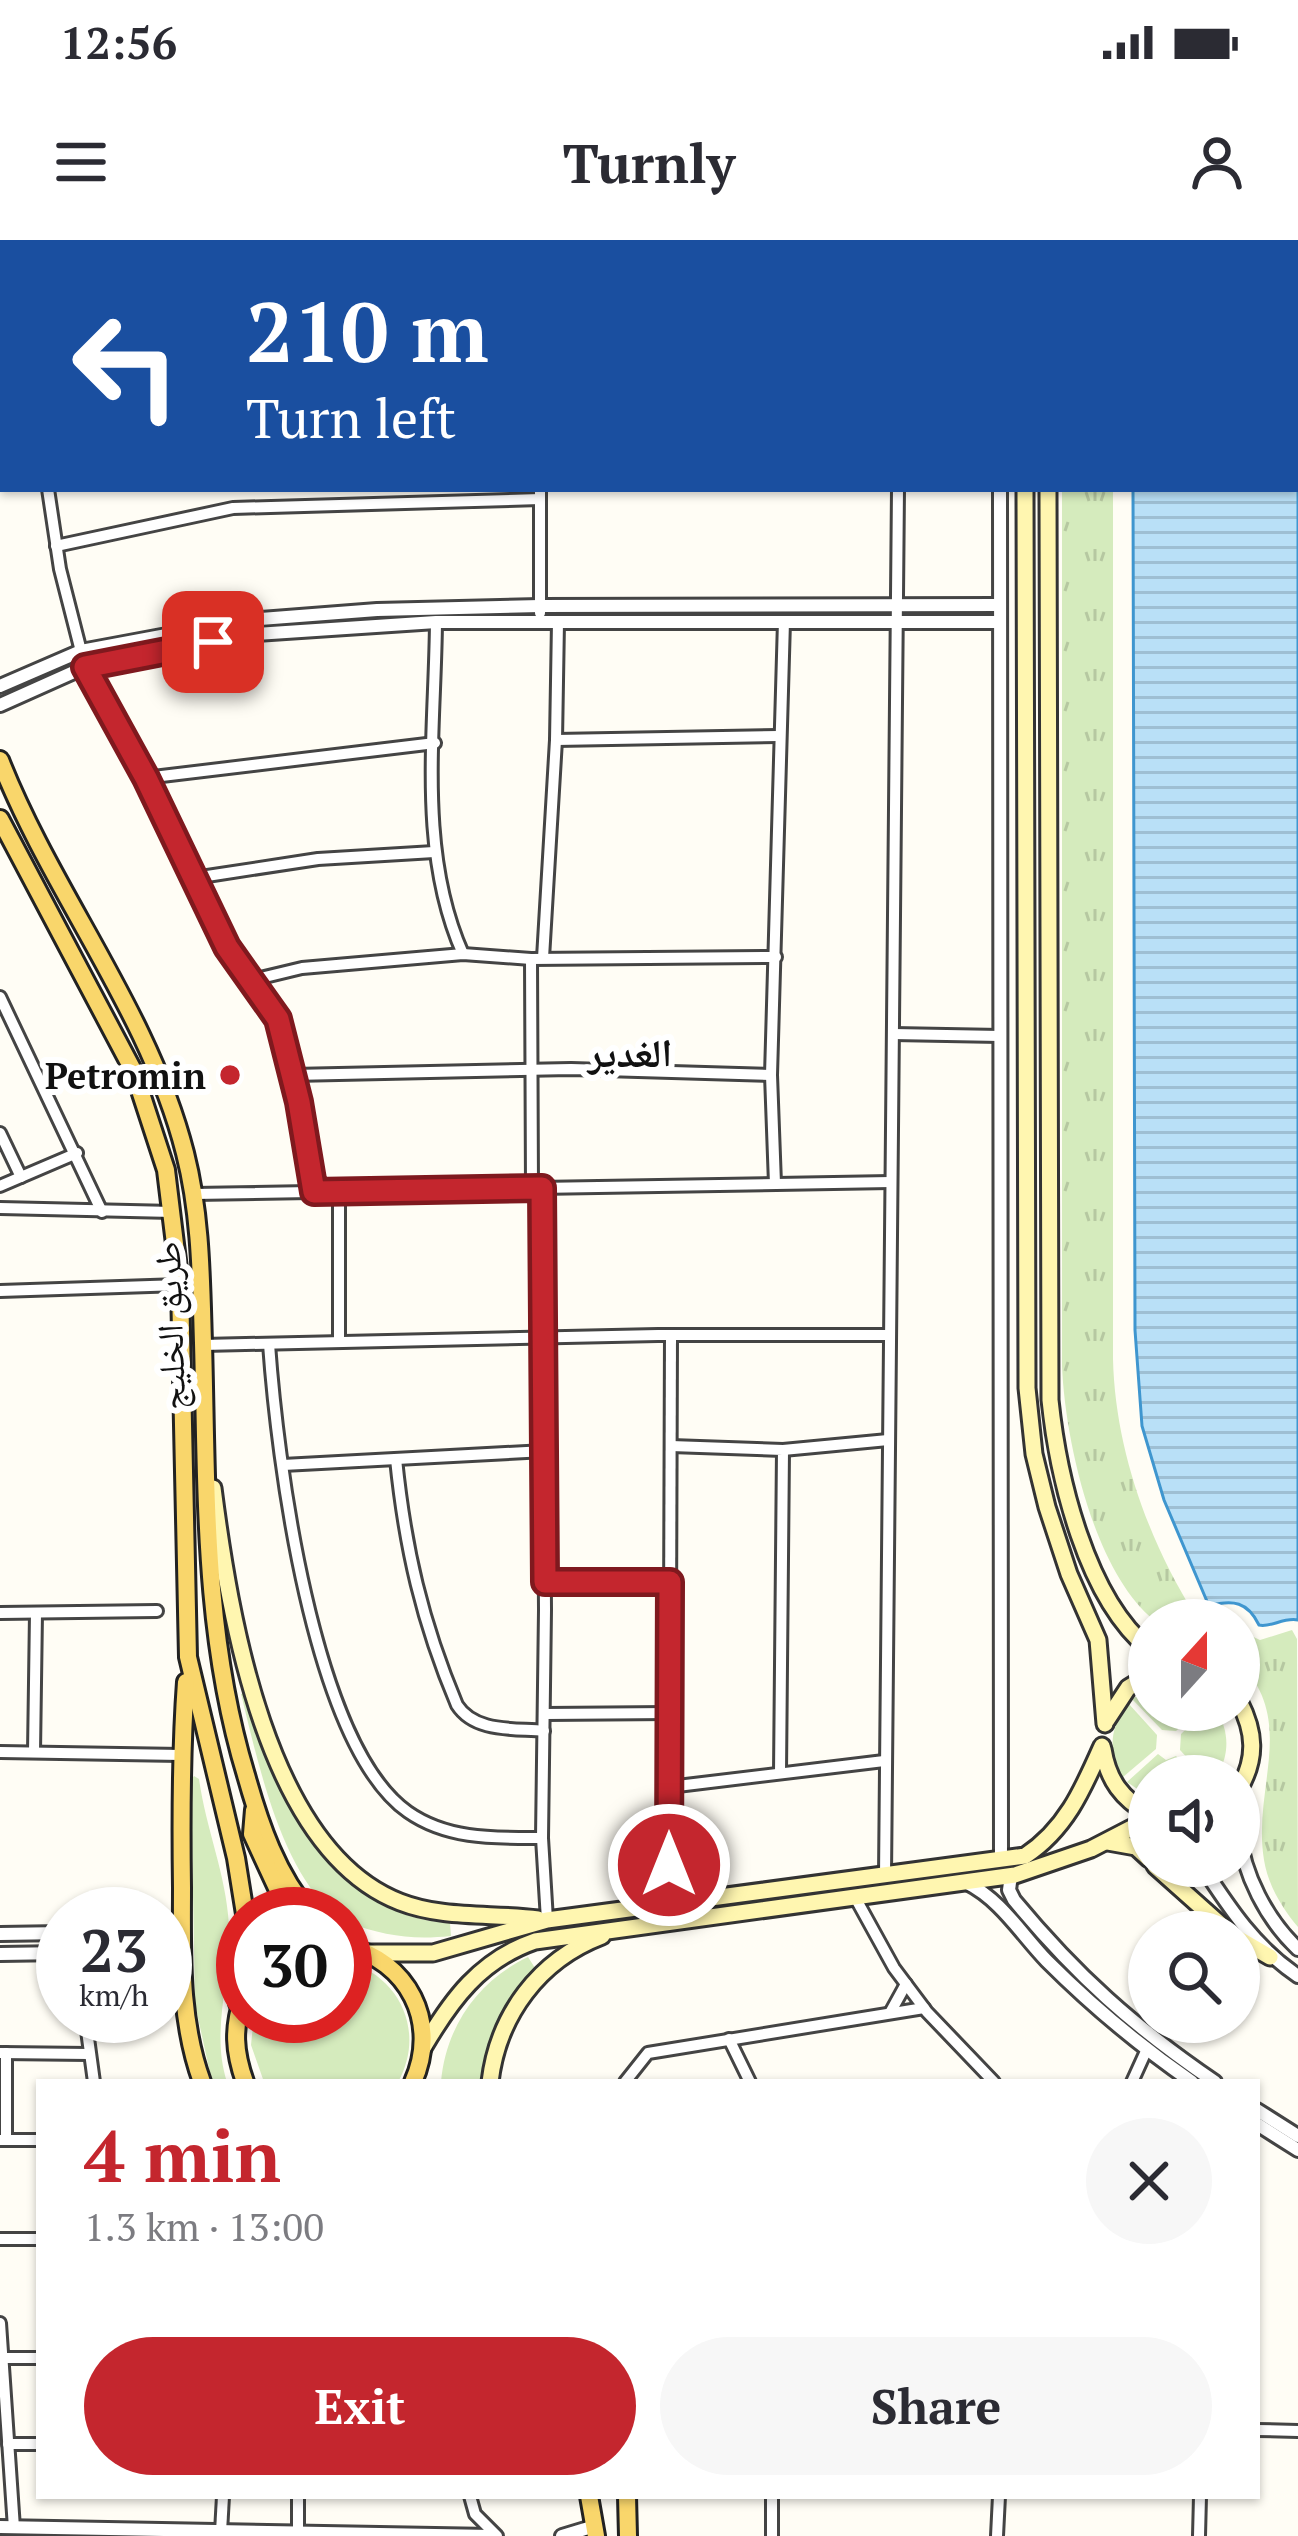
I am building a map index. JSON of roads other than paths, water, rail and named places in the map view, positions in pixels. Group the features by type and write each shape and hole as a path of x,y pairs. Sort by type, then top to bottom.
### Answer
{"main road":[{"path":"372,1953 434,1953 547,1920 1025,1856 1042,1845 1079,1799 1102,1746 1105,1684 1098,1640 1047,1507 1034,1454 1027,1388 1025,492"},
{"path":"1048,492 1050,1400 1054,1442 1084,1545 1128,1628"},
{"name":"طريق الخليج","path":"0,760 17,803 151,1054 172,1107 194,1194 208,1560 218,1661 254,1804 290,1887"},
{"name":"طريق الخليج","path":"0,819 134,1072 159,1142 173,1212 180,1285 188,1657 240,1887"},
{"path":"207,1440 228,1589 252,1687 282,1768 318,1835 358,1878 403,1904 430,1911 547,1920"},
{"path":"176,1887 188,1657"},
{"path":"1105,1724 1128,1688"},
{"path":"1102,1746 1106,1768 1128,1802"},
{"path":"254,1804 252,1834 277,1887"},
{"path":"224,1810 250,1887"},
{"path":"423,2048 464,1986 505,1953 548,1938 1011,1875 1064,1859 1128,1828"},
{"path":"1105,1841 1128,1845"},
{"path":"1179,1887 1205,1911"},
{"path":"491,2079 506,2023 533,1981 569,1951 622,1928"},
{"path":"1260,1951 1270,1957"},
{"path":"372,1955 399,1975 421,2014 423,2048 416,2079"},
{"path":"191,2043 201,2079"},
{"path":"235,2043 243,2079"},
{"path":"590,2499 595,2531"},
{"path":"626,2499 630,2534"}],"street":[{"path":"48,492 56,546 85,667 146,778 227,947 278,1019 314,1192"},
{"path":"885,1876 898,492"},
{"path":"1000,492 1001,1858"},
{"path":"56,546 232,508 409,496 540,494 540,622"},
{"path":"0,686 81,651 247,620 377,610 540,606 999,605"},
{"path":"775,1184 771,1075 784,621"},
{"path":"0,705 85,667 256,634 436,622 999,622"},
{"path":"436,622 434,852 447,919 463,955"},
{"path":"547,1920 542,1838 544,1338 532,1070 556,740 558,622"},
{"path":"556,740 778,736"},
{"path":"146,778 435,743"},
{"path":"194,878 318,859 434,852"},
{"path":"252,980 302,968 463,955 776,957"},
{"path":"0,997 102,1211"},
{"path":"893,1034 1000,1036"},
{"path":"292,1076 532,1070 771,1075"},
{"path":"0,1133 21,1177"},
{"path":"0,1186 76,1153"},
{"path":"194,1194 891,1182"},
{"path":"339,1192 339,1342"},
{"path":"0,1208 173,1212"},
{"path":"0,1292 180,1285"},
{"path":"669,1905 671,1335"},
{"path":"203,1345 890,1335"},
{"path":"268,1344 275,1430 308,1602 350,1731 370,1771 388,1796 431,1825 460,1835 542,1838"},
{"path":"671,1446 783,1450 888,1440"},
{"path":"780,1773 783,1450"},
{"path":"283,1465 545,1451"},
{"path":"396,1459 404,1533 425,1627 458,1705 464,1716 481,1725 544,1731"},
{"path":"545,1582 670,1582"},
{"path":"0,1613 157,1611"},
{"path":"34,1752 35,1612"},
{"path":"544,1714 670,1713"},
{"path":"0,1752 181,1755"},
{"path":"669,1786 884,1761"},
{"path":"1011,1875 1009,1890 1014,1900 1065,1961 1109,2004 1210,2079"},
{"path":"967,1882 990,1896 1047,1960 1118,2028 1188,2079"},
{"path":"1215,1887 1270,1957 1298,1976"},
{"path":"1256,1887 1283,1935 1298,1949"},
{"path":"856,1899 906,1984 989,2079"},
{"path":"0,1934 36,1933"},
{"path":"0,1954 36,1953"},
{"path":"890,2014 906,1984"},
{"path":"627,2079 647,2053 924,2008"},
{"path":"729,2039 749,2079"},
{"path":"88,2043 93,2079"},
{"path":"1133,2079 1147,2049"},
{"path":"36,2140 3,2140 3,2053 89,2054"},
{"path":"1260,2112 1298,2136"},
{"path":"1260,2125 1298,2150"},
{"path":"0,2239 36,2239"},
{"path":"0,2323 8,2444 7,2528 494,2536"},
{"path":"1,2358 36,2358"},
{"path":"1260,2430 1298,2431"},
{"path":"8,2444 36,2444"},
{"path":"221,2532 223,2499"},
{"path":"298,2499 298,2533"},
{"path":"471,2499 475,2514 494,2536"},
{"path":"772,2499 772,2536"},
{"path":"997,2536 999,2499"},
{"path":"1199,2536 1200,2499"},
{"path":"562,2536 595,2531"}],"water":[{"path":"1133,492 1298,492 1298,1620 1260,1625 1260,1599 1206,1599 1164,1500 1142,1426 1135,1330"}],"place":[{"name":"Petromin","path":"230,1075"}],"district":[{"name":"الغدير","path":"630,1052"}]}
